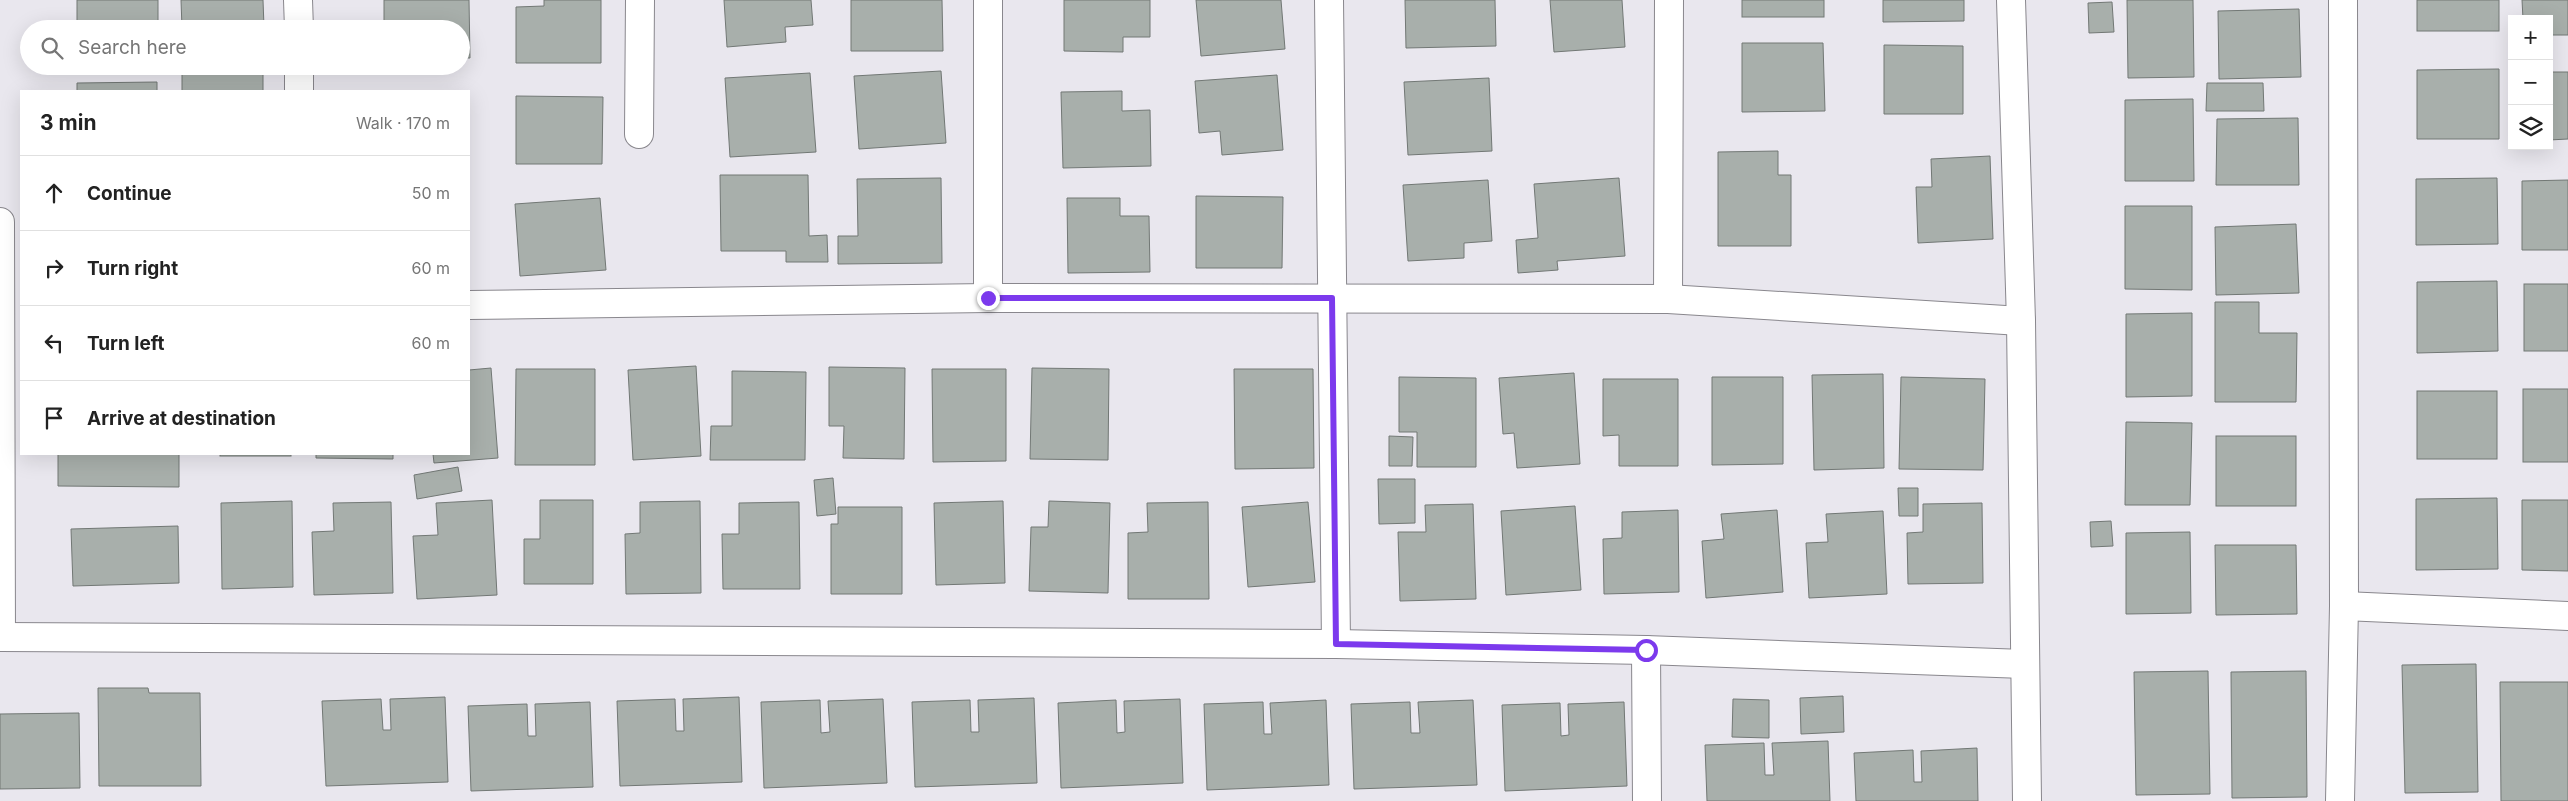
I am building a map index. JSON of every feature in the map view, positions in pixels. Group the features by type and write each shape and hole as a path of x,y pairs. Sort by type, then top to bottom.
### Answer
{"street":[{"path":"298,0 299,20"},
{"path":"639,134 640,0"},
{"path":"988,0 988,298"},
{"path":"1329,0 1336,644"},
{"path":"1668,299 1669,0"},
{"path":"2011,0 2021,321 2027,801"},
{"path":"2340,801 2344,606 2344,0"},
{"path":"299,75 299,90"},
{"path":"0,222 1,637 1336,644 1646,650 2024,664"},
{"path":"470,305 988,298 1668,299 2021,321"},
{"path":"2344,606 2568,616"},
{"path":"1646,650 1647,801"}],"building":[{"path":"77,0 158,0 158,20 77,20"},
{"path":"181,0 263,0 264,20 182,20"},
{"path":"384,0 469,0 469,20 384,20"},
{"path":"544,0 601,0 601,63 516,63 516,7 544,6"},
{"path":"724,0 811,0 813,25 785,27 786,42 727,47"},
{"path":"851,0 942,0 943,51 851,51"},
{"path":"1064,0 1150,0 1150,37 1123,37 1123,52 1064,51"},
{"path":"1196,0 1281,0 1285,49 1201,56"},
{"path":"1405,0 1495,0 1496,46 1406,48"},
{"path":"1550,0 1622,0 1625,47 1554,52"},
{"path":"1742,0 1824,0 1824,17 1742,17"},
{"path":"1883,0 1964,0 1964,21 1883,22"},
{"path":"2127,0 2193,0 2194,77 2128,78"},
{"path":"2417,0 2499,0 2499,31 2417,31"},
{"path":"2522,0 2568,0 2568,35 2553,35 2553,15 2523,15"},
{"path":"2112,2 2114,32 2089,33 2088,3"},
{"path":"2299,9 2301,77 2219,79 2218,11"},
{"path":"1742,43 1823,43 1825,111 1742,112"},
{"path":"1884,45 1963,46 1963,114 1884,114"},
{"path":"2499,69 2499,139 2417,139 2417,70"},
{"path":"941,71 946,143 859,149 854,76"},
{"path":"2553,72 2568,72 2568,139 2553,140"},
{"path":"810,73 816,152 730,157 725,78"},
{"path":"182,75 263,75 263,90 182,90"},
{"path":"1277,75 1283,150 1222,155 1220,131 1199,133 1195,81"},
{"path":"1489,78 1492,151 1408,155 1404,82"},
{"path":"157,82 157,90 77,90 77,83"},
{"path":"2207,83 2263,83 2264,111 2206,111"},
{"path":"1122,91 1122,111 1150,110 1151,166 1063,168 1061,92"},
{"path":"516,96 603,97 602,164 516,164"},
{"path":"2193,99 2194,181 2125,181 2125,100"},
{"path":"2298,118 2299,185 2216,185 2217,119"},
{"path":"1778,151 1778,175 1791,175 1791,246 1718,246 1718,152"},
{"path":"1990,156 1993,239 1918,243 1916,187 1932,187 1931,159"},
{"path":"720,175 808,175 809,236 827,235 828,262 786,262 786,251 721,251"},
{"path":"941,178 942,263 838,264 838,236 858,236 857,179"},
{"path":"1619,178 1625,256 1557,261 1558,270 1518,273 1516,240 1538,238 1534,184"},
{"path":"2497,178 2498,244 2416,245 2416,179"},
{"path":"1488,180 1492,241 1464,243 1464,258 1408,261 1403,185"},
{"path":"2568,180 2568,250 2522,250 2522,181"},
{"path":"1196,196 1283,197 1282,268 1196,268"},
{"path":"600,198 606,270 520,276 515,204"},
{"path":"1067,198 1120,198 1120,216 1149,216 1150,272 1068,273"},
{"path":"2125,206 2192,206 2192,290 2125,289"},
{"path":"2296,224 2299,293 2216,295 2215,227"},
{"path":"2497,281 2498,351 2417,353 2417,282"},
{"path":"2524,284 2568,284 2568,351 2524,351"},
{"path":"2215,302 2259,302 2259,333 2297,333 2296,402 2215,402"},
{"path":"2192,313 2192,396 2126,397 2126,314"},
{"path":"696,366 701,456 633,460 628,370"},
{"path":"829,367 905,368 904,459 843,458 844,426 829,426"},
{"path":"491,368 498,458 434,463 433,455 470,455 470,370"},
{"path":"1032,368 1109,369 1108,460 1030,459"},
{"path":"516,369 595,369 595,465 515,465"},
{"path":"932,369 1006,369 1006,461 933,462"},
{"path":"1234,369 1313,369 1314,468 1235,469"},
{"path":"732,371 806,372 805,460 710,460 711,426 732,426"},
{"path":"1574,373 1580,464 1517,468 1514,433 1503,434 1499,378"},
{"path":"1883,374 1884,468 1814,470 1812,375"},
{"path":"1399,377 1476,378 1476,467 1417,467 1417,432 1399,432"},
{"path":"1712,377 1783,377 1783,464 1712,465"},
{"path":"1901,377 1985,379 1983,470 1899,469"},
{"path":"1603,379 1678,379 1678,466 1619,466 1619,435 1603,436"},
{"path":"2523,389 2568,389 2568,462 2523,462"},
{"path":"2417,391 2497,391 2497,459 2417,459"},
{"path":"2126,422 2192,423 2190,505 2125,505"},
{"path":"1389,436 1413,437 1412,466 1389,466"},
{"path":"2216,436 2296,436 2296,506 2216,506"},
{"path":"58,455 179,455 179,487 58,486"},
{"path":"220,455 291,455 291,456"},
{"path":"316,455 393,455 393,459 316,458"},
{"path":"458,467 462,491 417,499 414,475"},
{"path":"833,478 836,514 817,516 814,480"},
{"path":"1378,479 1415,479 1415,523 1379,524"},
{"path":"1898,488 1918,488 1918,516 1899,516"},
{"path":"2497,498 2498,569 2416,570 2416,499"},
{"path":"492,500 497,595 417,599 413,536 438,535 436,503"},
{"path":"540,500 593,500 593,584 524,584 524,539 540,539"},
{"path":"2522,500 2568,500 2568,571 2522,570"},
{"path":"292,501 293,587 222,589 221,503"},
{"path":"700,501 701,593 626,594 625,534 640,533 640,502"},
{"path":"1003,501 1005,583 936,585 934,503"},
{"path":"1049,501 1110,503 1108,593 1029,591 1031,527 1048,527"},
{"path":"391,502 393,593 314,595 312,532 334,531 333,503"},
{"path":"799,502 800,589 723,589 722,534 739,534 739,503"},
{"path":"1208,502 1209,599 1128,599 1128,533 1148,532 1147,503"},
{"path":"1308,502 1315,582 1248,587 1242,507"},
{"path":"1982,503 1983,583 1908,584 1907,533 1923,532 1923,504"},
{"path":"1473,504 1476,599 1400,601 1398,532 1426,532 1425,505"},
{"path":"1575,506 1581,590 1506,595 1501,511"},
{"path":"838,507 902,507 902,594 831,594 831,524 838,524"},
{"path":"1678,510 1679,592 1604,594 1603,539 1622,538 1622,512"},
{"path":"1777,510 1783,592 1706,598 1702,541 1724,539 1721,514"},
{"path":"1883,511 1887,594 1809,598 1806,543 1828,542 1826,514"},
{"path":"2111,521 2113,546 2091,547 2090,522"},
{"path":"178,526 179,583 73,586 71,529"},
{"path":"2190,532 2191,613 2126,614 2126,533"},
{"path":"2215,545 2296,545 2297,614 2216,615"},
{"path":"2476,664 2478,792 2405,793 2402,665"},
{"path":"2208,671 2210,794 2136,795 2134,672"},
{"path":"2306,671 2307,797 2232,798 2231,672"},
{"path":"2500,682 2568,682 2568,801 2501,801"},
{"path":"98,688 148,688 149,693 200,693 201,786 99,786"},
{"path":"1843,696 1844,732 1801,734 1800,698"},
{"path":"445,697 448,782 326,786 322,701 381,699 383,730 391,730 390,699"},
{"path":"739,697 742,782 620,786 617,701 675,699 676,731 684,731 683,699"},
{"path":"1034,698 1037,783 915,787 912,702 970,700 971,732 979,732 978,700"},
{"path":"883,699 887,783 764,788 761,702 820,700 821,733 830,732 828,701"},
{"path":"1180,699 1183,783 1061,788 1058,703 1116,700 1117,733 1125,732 1124,701"},
{"path":"1733,699 1769,700 1769,738 1732,737"},
{"path":"1326,700 1329,785 1207,790 1204,704 1263,702 1264,734 1272,734 1270,703"},
{"path":"1473,700 1477,785 1354,789 1351,704 1410,702 1411,733 1420,733 1418,702"},
{"path":"590,702 593,787 471,791 468,706 527,704 528,736 536,736 535,704"},
{"path":"1624,702 1627,786 1505,791 1502,705 1560,703 1561,736 1569,735 1568,704"},
{"path":"79,713 80,788 0,789 0,714"},
{"path":"1828,741 1830,801 1707,801 1705,745 1764,743 1765,775 1774,775 1772,743"},
{"path":"1977,748 1978,801 1856,801 1854,753 1913,750 1914,782 1922,782 1921,751"}],"route":[{"path":"988,298 1332,298 1336,644 1646,650"}]}
